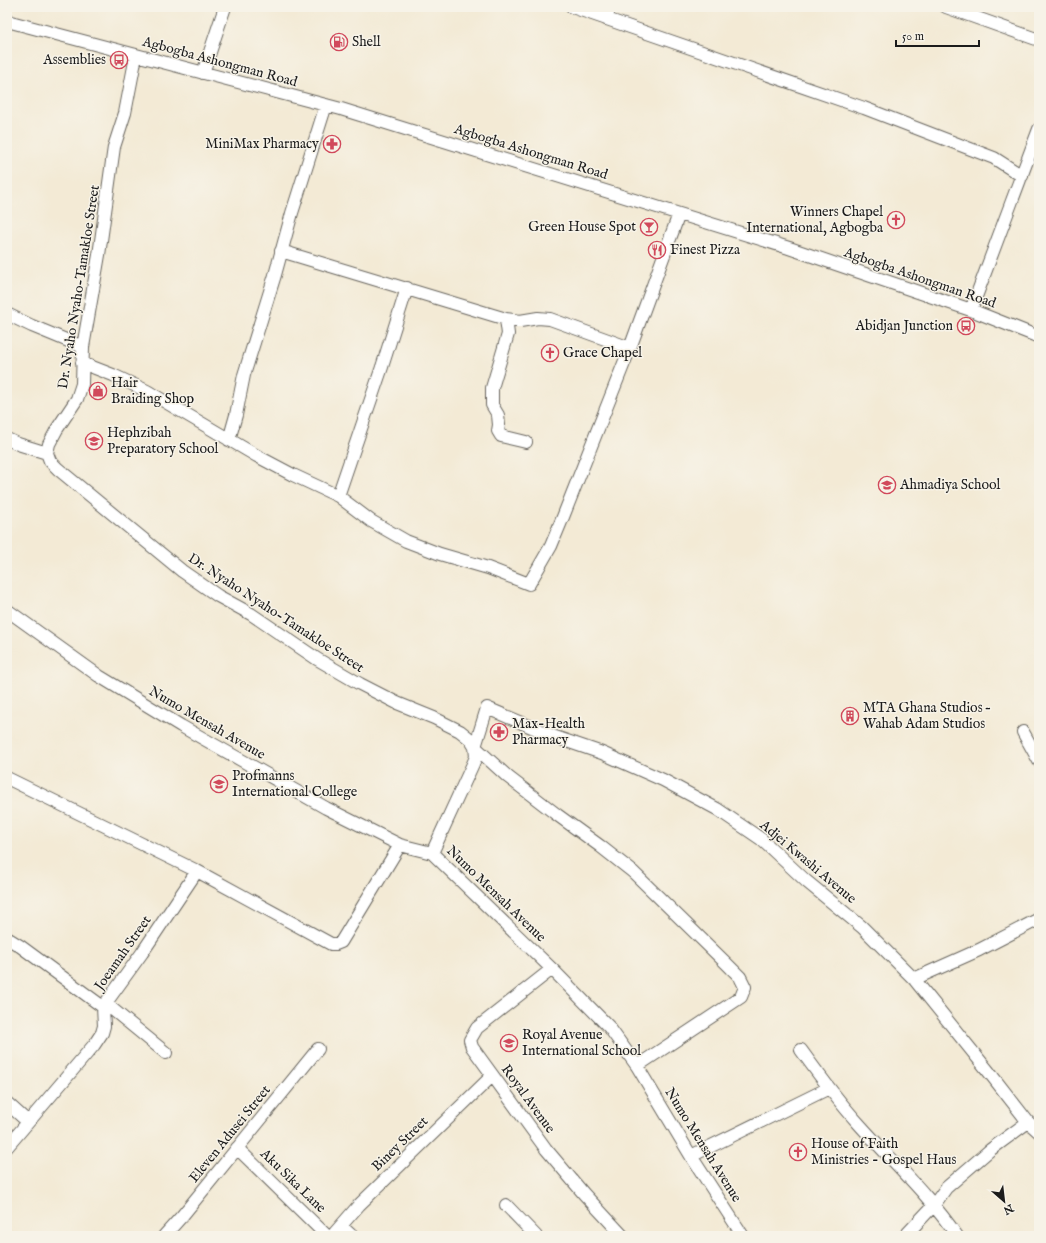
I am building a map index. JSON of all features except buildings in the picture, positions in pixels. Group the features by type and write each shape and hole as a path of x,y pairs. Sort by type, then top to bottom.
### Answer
{"street":[{"path":"202,73 224,7"},
{"path":"572,7 864,108 994,158 1022,176"},
{"path":"606,19 610,7"},
{"path":"946,7 1039,40"},
{"name":"Agbogba Ashongman Road","path":"7,21 326,105 789,248 971,310 1039,337"},
{"name":"Dr. Nyaho Nyaho-Tamakloe Street","path":"136,56 125,113 114,147 99,255 83,347 82,384 77,399 51,439 47,453 50,461 188,575 218,596 251,614 317,659 360,684 397,703 434,718 460,731 470,739 475,747 514,782 633,872 740,977 745,986 741,997 637,1066"},
{"path":"229,440 244,376 326,105"},
{"path":"971,310 1039,129"},
{"path":"82,363 113,375 147,391 229,440 294,475 338,496 371,521 406,542 488,568 529,584 551,546 630,348 679,214"},
{"path":"282,251 506,319 520,322 538,318 550,319 630,348"},
{"path":"338,496 407,288"},
{"path":"7,314 83,347"},
{"path":"506,319 508,334 492,388 492,405 498,415 499,434 501,436 526,442"},
{"path":"7,439 47,453"},
{"name":"Numo Mensah Avenue","path":"7,610 99,676 181,726 326,808 400,845 432,853 552,969 609,1028 637,1066 741,1235"},
{"name":"Adjei Kwashi Avenue","path":"475,747 487,708 555,737 602,753 664,780 717,809 761,839 806,881 862,927 914,979 1028,1122 1039,1132"},
{"path":"1023,732 1039,761"},
{"path":"432,853 476,757 475,747"},
{"path":"7,778 197,871 331,944 341,942 400,845"},
{"name":"Joeamah Street","path":"7,1147 94,1045 102,1033 104,1026 104,1005 142,953 197,871"},
{"path":"914,979 979,950 1039,919"},
{"path":"7,938 104,1005 166,1053"},
{"name":"Royal Avenue","path":"552,969 476,1028 470,1040 472,1047 492,1076 546,1149 584,1194 623,1236"},
{"name":"Eleven Adusei Street","path":"164,1236 318,1049"},
{"path":"801,1050 829,1088 858,1123 934,1205 957,1236"},
{"name":"Biney Street","path":"332,1236 359,1205 492,1076"},
{"path":"691,1156 829,1088"},
{"path":"7,1103 28,1122"},
{"path":"905,1236 934,1205 946,1188 990,1150 1028,1122"},
{"name":"Aku Sika Lane","path":"237,1148 327,1236"},
{"path":"506,1205 536,1236"},
{"path":"341,1226 352,1236"}],"place":[{"name":"Shell","path":"339,42"},
{"name":"Assemblies","path":"119,60"},
{"name":"MiniMax Pharmacy","path":"332,144"},
{"name":"Winners Chapel International, Agbogba","path":"896,220"},
{"name":"Green House Spot","path":"649,227"},
{"name":"Finest Pizza","path":"657,250"},
{"name":"Abidjan Junction","path":"966,326"},
{"name":"Grace Chapel","path":"550,353"},
{"name":"Hair Braiding Shop","path":"98,391"},
{"name":"Hephzibah Preparatory School","path":"94,441"},
{"name":"Ahmadiya School","path":"887,485"},
{"name":"MTA Ghana Studios – Wahab Adam Studios","path":"850,716"},
{"name":"Max-Health Pharmacy","path":"499,732"},
{"name":"Profmanns International College","path":"219,784"},
{"name":"Royal Avenue International School","path":"509,1043"},
{"name":"House of Faith Ministries - Gospel Haus","path":"798,1152"}]}
